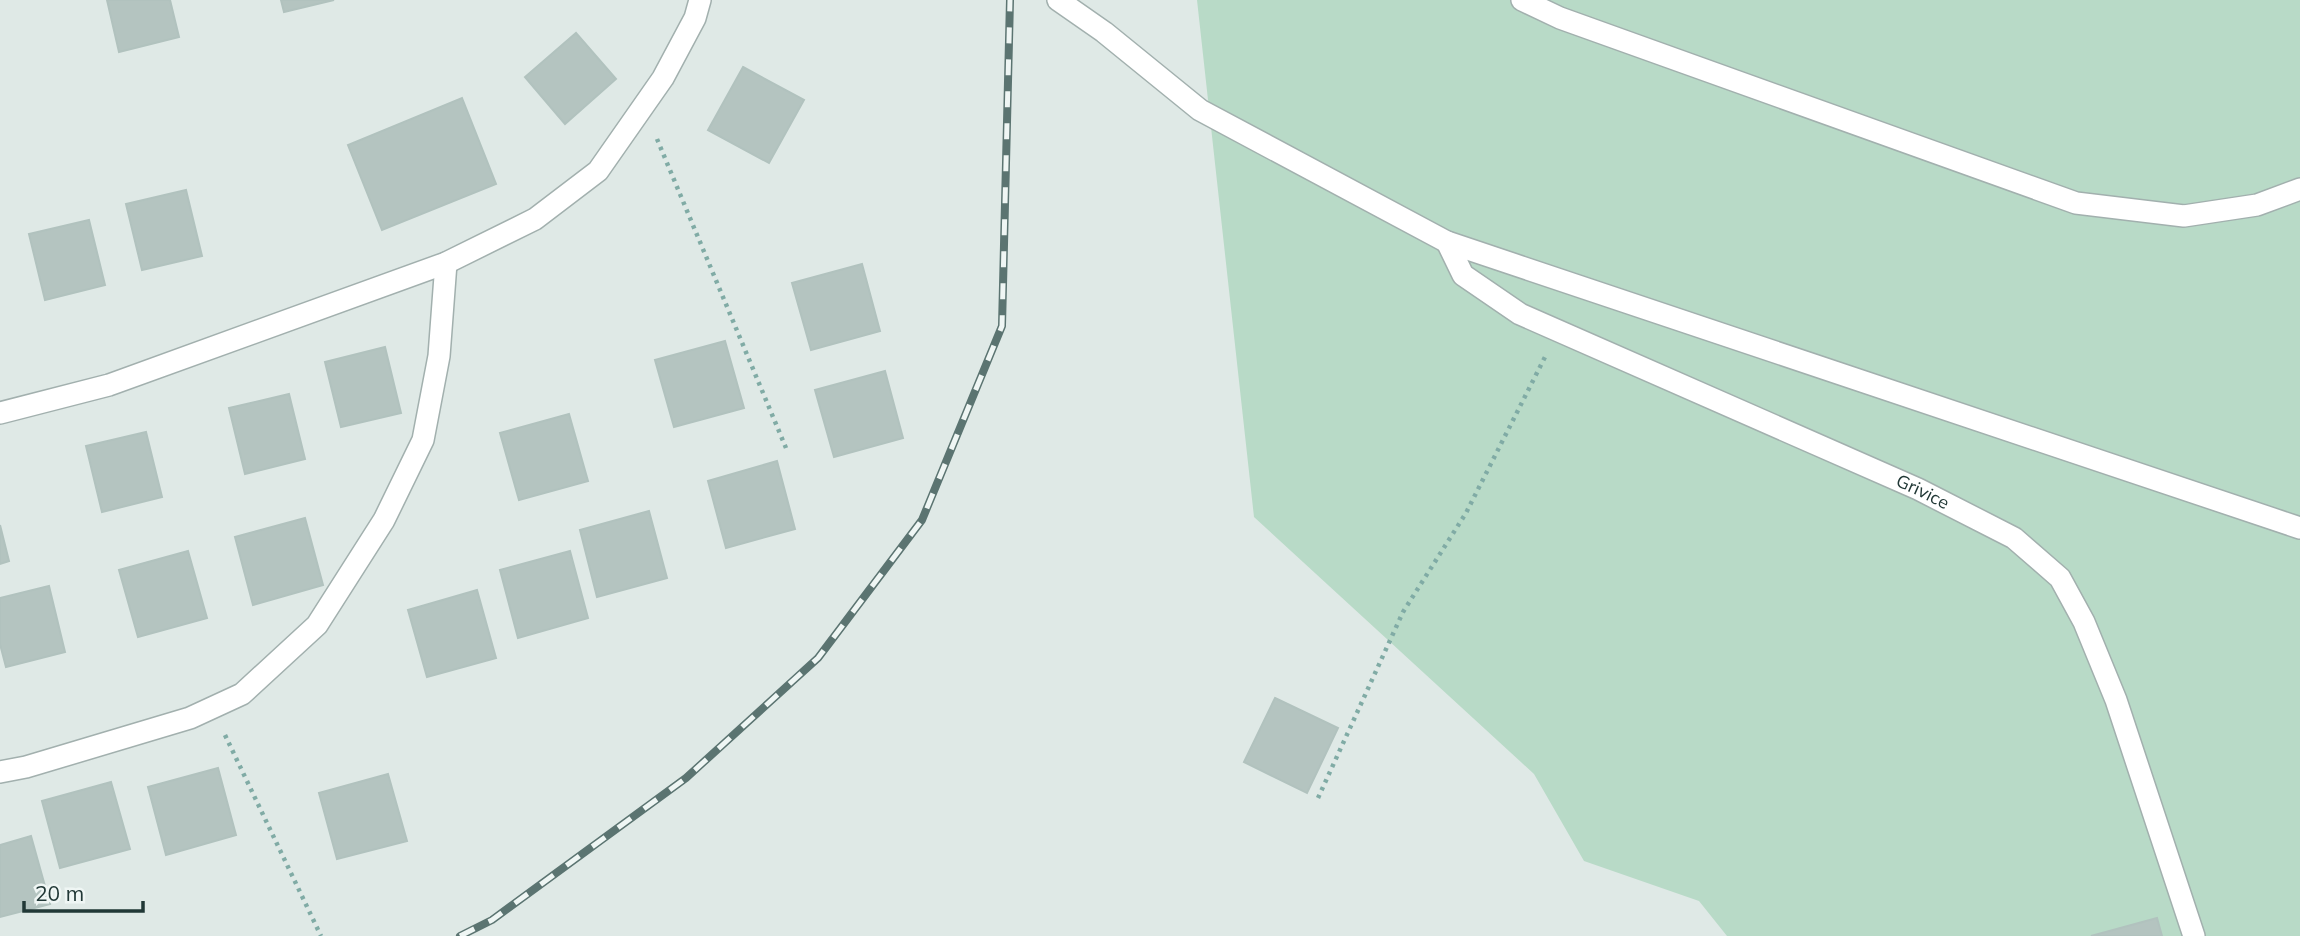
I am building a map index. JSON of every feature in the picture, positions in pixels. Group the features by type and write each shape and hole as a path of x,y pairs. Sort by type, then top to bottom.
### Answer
{"street":[{"path":"0,413 109,386 446,263 535,219 598,171 643,106 689,30 700,0"},
{"path":"1058,0 1104,32 1200,110 1447,242 2300,528"},
{"path":"1522,0 1560,18 2076,203 2184,216 2257,205 2300,189"},
{"name":"Grivice","path":"1447,242 1463,275 1521,314 1918,489 2014,538 2060,578 2084,622 2116,700 2194,936"},
{"path":"0,772 26,767 190,718 212,708 242,694 317,625 384,520 423,440 439,356 446,263"}],"path":[{"path":"643,106 786,448"},
{"path":"1318,798 1403,612 1466,513 1559,331"},
{"path":"212,708 321,936"}],"green space":[{"path":"1197,0 2300,0 2300,936 1727,936 1699,901 1584,861 1534,774 1254,517"}],"building":[{"path":"107,0 170,0 179,37 119,52"},
{"path":"281,0 334,0 284,12"},
{"path":"576,33 616,79 565,124 525,77"},
{"path":"743,67 804,100 769,163 708,130"},
{"path":"462,98 496,184 382,230 348,145"},
{"path":"186,190 202,256 142,270 126,204"},
{"path":"89,220 105,285 45,300 29,234"},
{"path":"862,264 880,331 811,350 792,283"},
{"path":"725,341 744,408 674,427 655,360"},
{"path":"385,347 401,413 341,427 325,362"},
{"path":"885,371 903,438 834,457 815,390"},
{"path":"289,394 305,459 245,474 229,408"},
{"path":"569,414 588,481 519,500 500,433"},
{"path":"146,432 162,497 102,512 86,446"},
{"path":"777,461 795,529 726,548 708,481"},
{"path":"649,511 667,578 597,597 580,530"},
{"path":"305,518 323,585 253,605 235,537"},
{"path":"0,525 9,561 0,564"},
{"path":"188,551 207,618 138,637 119,570"},
{"path":"570,551 588,618 518,638 500,570"},
{"path":"49,586 65,652 6,667 0,644 0,598"},
{"path":"477,590 496,658 427,677 408,610"},
{"path":"1275,698 1338,728 1307,793 1244,762"},
{"path":"218,768 236,835 166,855 148,787"},
{"path":"388,774 407,841 337,859 319,793"},
{"path":"111,782 130,849 60,868 42,801"},
{"path":"31,836 50,904 0,917 0,845"},
{"path":"2157,918 2162,936 2091,936"}],"railway":[{"path":"460,936 492,920 686,778 818,658 922,520 1002,326 1010,0"}]}
